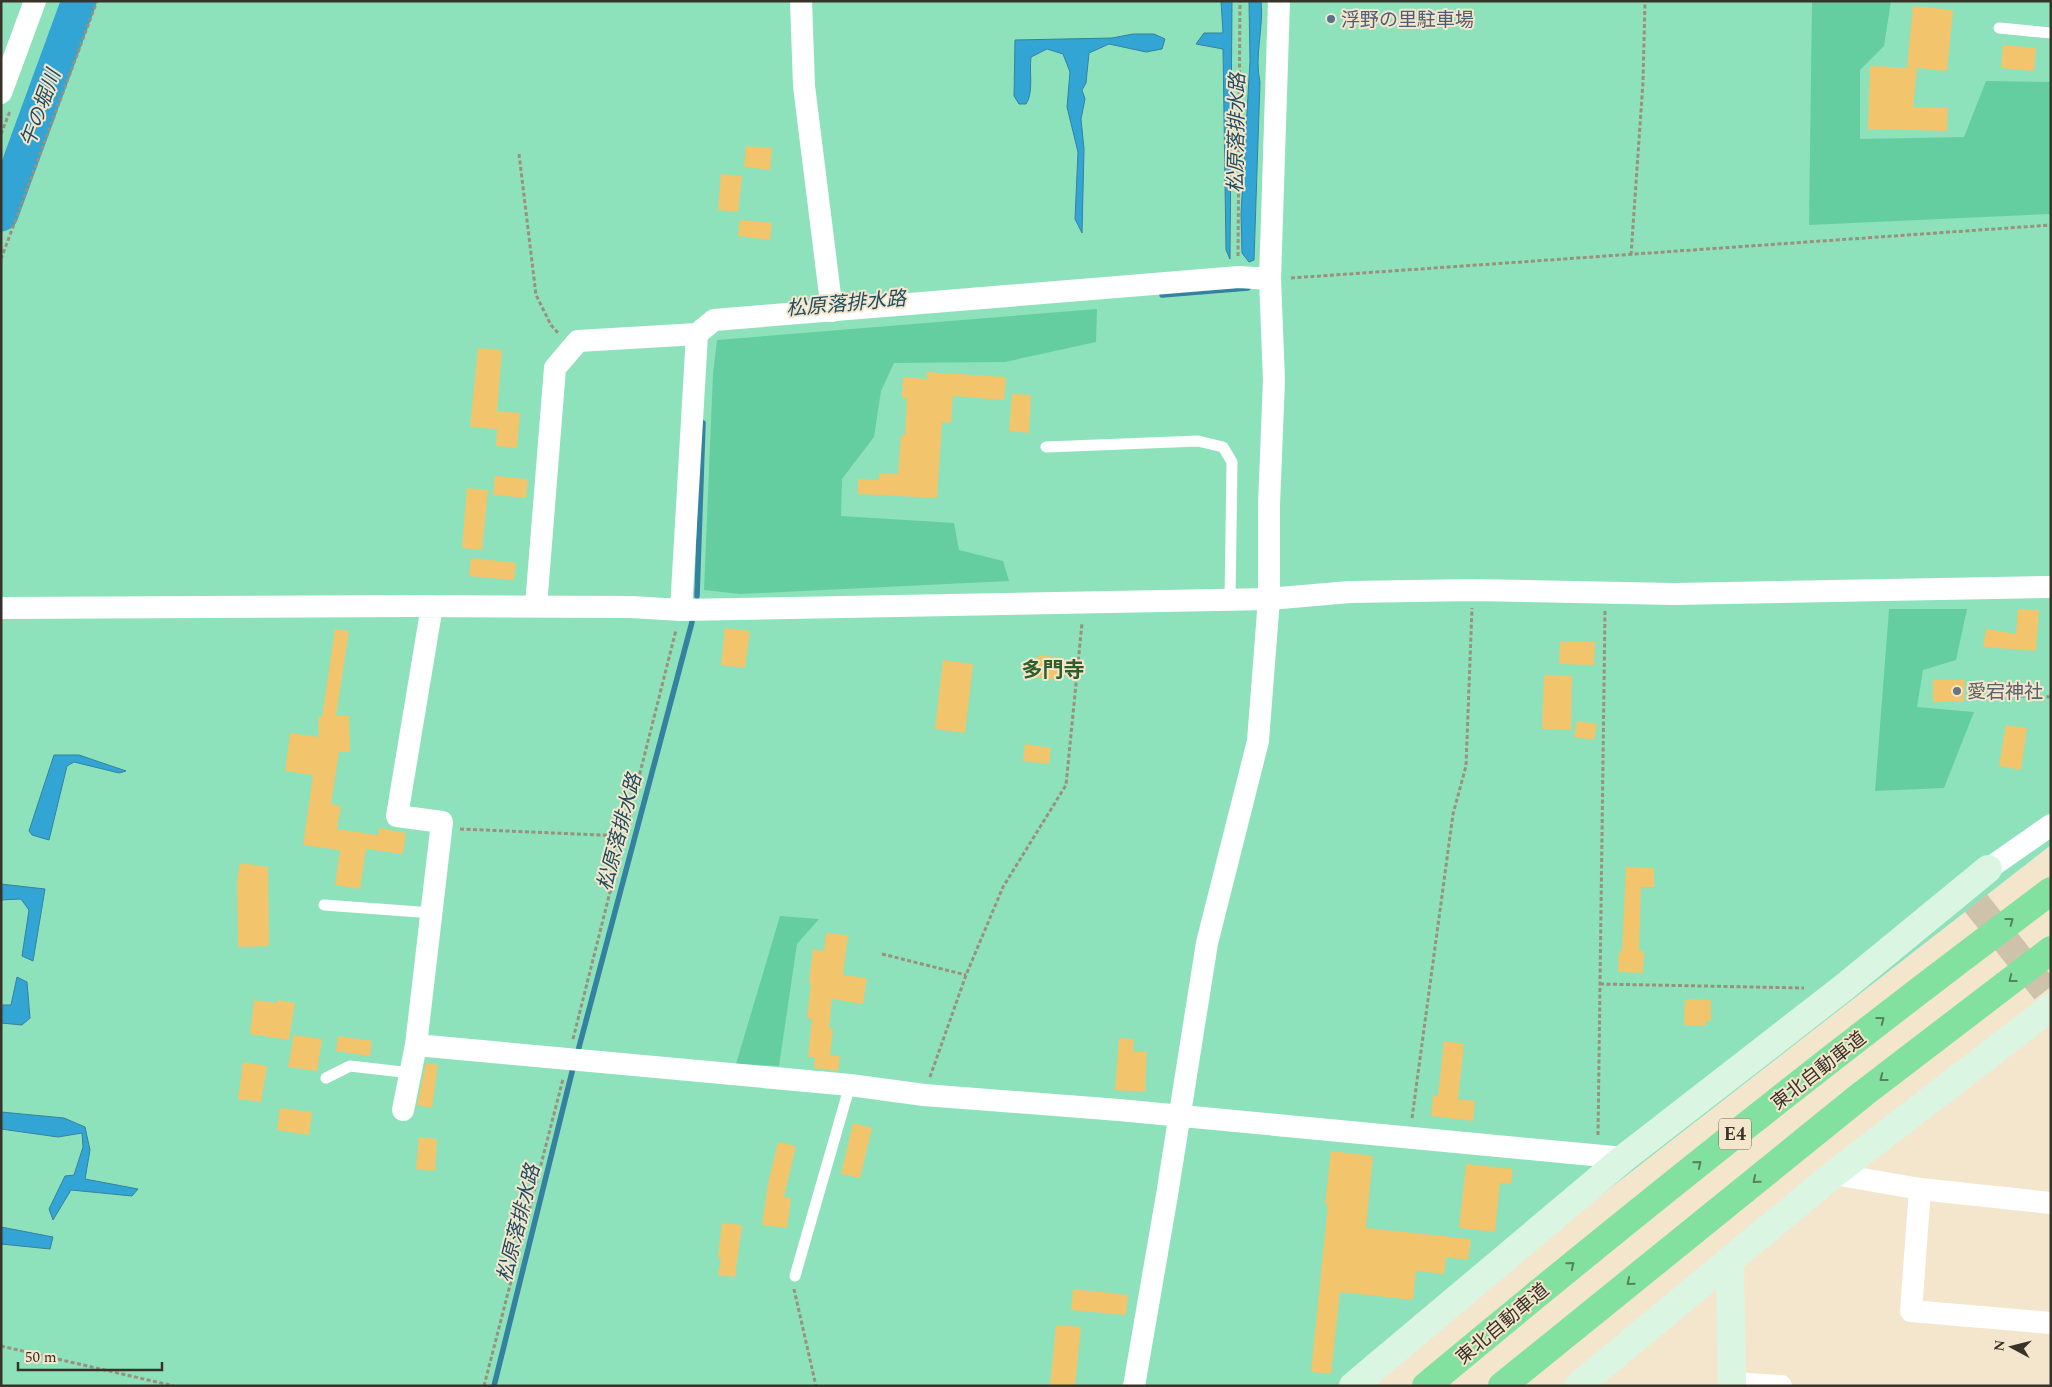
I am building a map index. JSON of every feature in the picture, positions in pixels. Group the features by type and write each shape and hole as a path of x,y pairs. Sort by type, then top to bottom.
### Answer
{"highway":[{"name":"東北自動車道","path":"1426,1386 1567,1268 1738,1132 1950,966 2051,891"},
{"name":"E4","path":"1502,1386 1864,1093 2051,950"}],"street":[{"path":"1,93 35,1"},
{"path":"801,1 804,86 832,311"},
{"path":"1134,1386 1180,1117 1207,943 1258,742 1269,599 1269,505 1274,380 1270,279 1279,1"},
{"path":"536,606 555,368 578,341 697,334 714,320 1239,277 1270,279"},
{"path":"681,610 697,334"},
{"path":"1,608 536,606 631,607 681,610 1269,599 1350,592 1473,590 1684,594 2051,587"},
{"path":"403,1110 416,1045 433,913 442,822 397,816 432,606"},
{"path":"1353,1386 1624,1158 1843,988 1970,896 1988,869 2051,825"},
{"path":"1578,1386 1834,1174 2050,999"},
{"path":"416,1045 568,1061 850,1085 924,1095 1118,1110 1624,1158"},
{"path":"1834,1174 1920,1190 2051,1202"},
{"path":"1920,1190 1911,1311 2051,1323"},
{"path":"1730,1260 1732,1384 1781,1386"}],"lane":[{"path":"1999,28 2051,33"},
{"path":"1046,447 1198,441 1223,447 1232,462 1230,600"},
{"path":"324,904 433,913"},
{"path":"326,1078 350,1066 410,1073"},
{"path":"795,1276 850,1085"}],"path":[{"path":"1,259 96,1"},
{"path":"1239,277 1237,237 1240,1"},
{"path":"1631,255 1643,82 1646,1"},
{"path":"519,154 536,295 551,325 571,350"},
{"path":"1270,279 2051,225"},
{"path":"1410,1138 1452,814 1466,766 1473,590"},
{"path":"1598,1155 1606,593"},
{"path":"924,1095 966,975 1003,887 1066,785 1084,602"},
{"path":"484,1386 681,610"},
{"path":"1988,695 2051,697"},
{"path":"442,829 624,836"},
{"path":"882,954 966,975"},
{"path":"1600,984 1843,988"},
{"path":"795,1276 794,1293 816,1386"},
{"path":"1,1346 174,1386"}],"green space":[{"path":"1,1 2051,1 2051,845 1356,1386 1,1386"},
{"path":"1812,1 1891,1 1884,46 1860,70 1860,139 1964,137 1986,81 2051,82 2051,214 1809,225"},
{"path":"1097,309 1096,342 1005,362 894,363 881,391 874,437 842,479 841,516 954,523 959,550 1003,561 1009,581 740,594 704,590 713,374 717,340"},
{"path":"1889,609 1967,609 1956,660 1923,670 1917,707 1974,712 1944,788 1875,791"},
{"path":"780,916 819,919 797,944 779,1066 736,1064"}],"water":[{"path":"1221,1 1232,1 1230,259 1226,250 1223,49 1196,44 1204,33 1223,33"},
{"path":"1249,1 1261,1 1262,11 1258,62 1260,82 1254,260 1249,262 1242,253 1241,214 1250,61"},
{"path":"1133,34 1154,34 1165,39 1162,49 1146,52 1109,44 1089,53 1086,83 1082,90 1085,99 1081,119 1084,149 1082,233 1075,219 1078,152 1067,107 1070,72 1063,54 1047,49 1031,57 1030,94 1026,104 1019,104 1014,96 1015,40 1112,38"},
{"path":"54,755 79,755 126,771 119,773 74,762 67,766 49,840 32,835 29,831"},
{"path":"1,884 45,889 33,961 22,956 29,910 21,899 1,900"},
{"path":"17,977 27,982 30,1018 22,1025 1,1023 1,1005 11,1005"},
{"path":"1,1112 64,1118 85,1127 90,1150 85,1179 138,1189 132,1196 71,1190 53,1220 49,1209 65,1176 74,1175 83,1147 82,1133 58,1137 1,1129"},
{"path":"1,1227 53,1237 50,1249 1,1244"}],"building":[{"path":"1913,6 1953,10 1947,71 1907,67"},
{"path":"2003,45 2036,48 2034,71 2001,68"},
{"path":"1870,66 1917,68 1913,107 1948,108 1947,131 1868,129"},
{"path":"746,146 772,148 770,170 744,167"},
{"path":"721,174 742,176 738,212 718,210"},
{"path":"740,220 772,223 770,240 738,236"},
{"path":"478,348 502,350 497,411 520,413 517,448 496,446 497,429 470,427"},
{"path":"927,372 1006,377 1004,400 953,396 951,423 942,422 937,498 858,494 858,479 879,480 879,473 898,474 901,435 905,435 907,398 902,398 903,377 927,379"},
{"path":"1012,394 1031,395 1029,433 1009,431"},
{"path":"495,476 528,479 526,498 493,495"},
{"path":"467,488 488,490 482,550 462,548"},
{"path":"471,558 516,563 514,580 469,576"},
{"path":"2018,609 2039,610 2036,651 1983,647 1986,629 2016,634"},
{"path":"725,628 750,631 745,668 721,665"},
{"path":"335,629 349,631 336,716 349,716 350,752 339,752 331,804 341,806 337,829 378,835 379,828 406,833 403,854 366,849 360,889 335,885 340,850 303,845 313,775 285,771 290,733 319,737 318,717 322,717"},
{"path":"1560,642 1595,642 1594,665 1559,664"},
{"path":"1038,655 1063,658 1061,680 1036,677"},
{"path":"943,660 973,664 965,733 935,729"},
{"path":"1544,675 1572,676 1571,730 1542,729"},
{"path":"1933,680 1965,680 1964,701 1933,702"},
{"path":"1577,721 1597,724 1594,740 1574,737"},
{"path":"2006,725 2027,728 2021,770 1999,766"},
{"path":"1025,744 1051,748 1049,764 1023,761"},
{"path":"240,863 268,867 269,946 238,947 237,881"},
{"path":"1626,867 1654,868 1654,887 1641,887 1639,951 1644,951 1643,973 1618,972 1619,951 1622,951"},
{"path":"826,933 848,935 843,975 867,978 863,1004 832,999 829,1028 833,1029 830,1055 840,1056 838,1071 814,1068 815,1057 808,1057 812,1019 807,1018 813,949 824,951"},
{"path":"1685,999 1711,1000 1711,1021 1706,1021 1706,1026 1684,1025"},
{"path":"254,1000 277,1003 278,1000 295,1003 289,1040 250,1034"},
{"path":"294,1035 322,1039 317,1071 288,1067"},
{"path":"338,1036 372,1041 370,1056 336,1051"},
{"path":"1119,1038 1134,1039 1133,1051 1147,1052 1145,1092 1115,1090"},
{"path":"1444,1041 1464,1044 1458,1099 1475,1101 1473,1121 1431,1116 1433,1096 1438,1096"},
{"path":"243,1062 267,1066 261,1102 238,1099"},
{"path":"426,1063 438,1065 432,1108 417,1105"},
{"path":"280,1108 312,1112 309,1135 277,1130"},
{"path":"853,1123 872,1128 860,1178 841,1174"},
{"path":"419,1137 437,1139 435,1171 416,1169"},
{"path":"778,1142 796,1146 784,1197 791,1198 787,1228 762,1225 768,1184"},
{"path":"1331,1151 1373,1156 1366,1228 1471,1239 1468,1260 1446,1257 1444,1274 1416,1271 1413,1300 1340,1292 1331,1374 1311,1372 1328,1205 1325,1205"},
{"path":"1466,1164 1513,1169 1511,1184 1500,1183 1495,1232 1459,1228"},
{"path":"722,1223 742,1225 735,1277 718,1275 721,1258 718,1257"},
{"path":"1073,1289 1128,1295 1126,1315 1071,1310"},
{"path":"1056,1325 1081,1327 1075,1386 1050,1386"}],"waterway":[{"name":"午の堀川","path":"1,214 79,1"},
{"name":"松原落排水路","path":"1162,295 1248,288"},
{"name":"松原落排水路","path":"697,596 703,423"},
{"name":"松原落排水路","path":"578,1051 692,622"},
{"name":"松原落排水路","path":"494,1386 573,1068"}],"tunnel":[{"path":"1976,903 2047,993"}],"place":[{"name":"浮野の里駐車場","path":"1331,19"},
{"name":"愛宕神社","path":"1957,691"}],"district":[{"name":"多門寺","path":"1053,670"}]}
